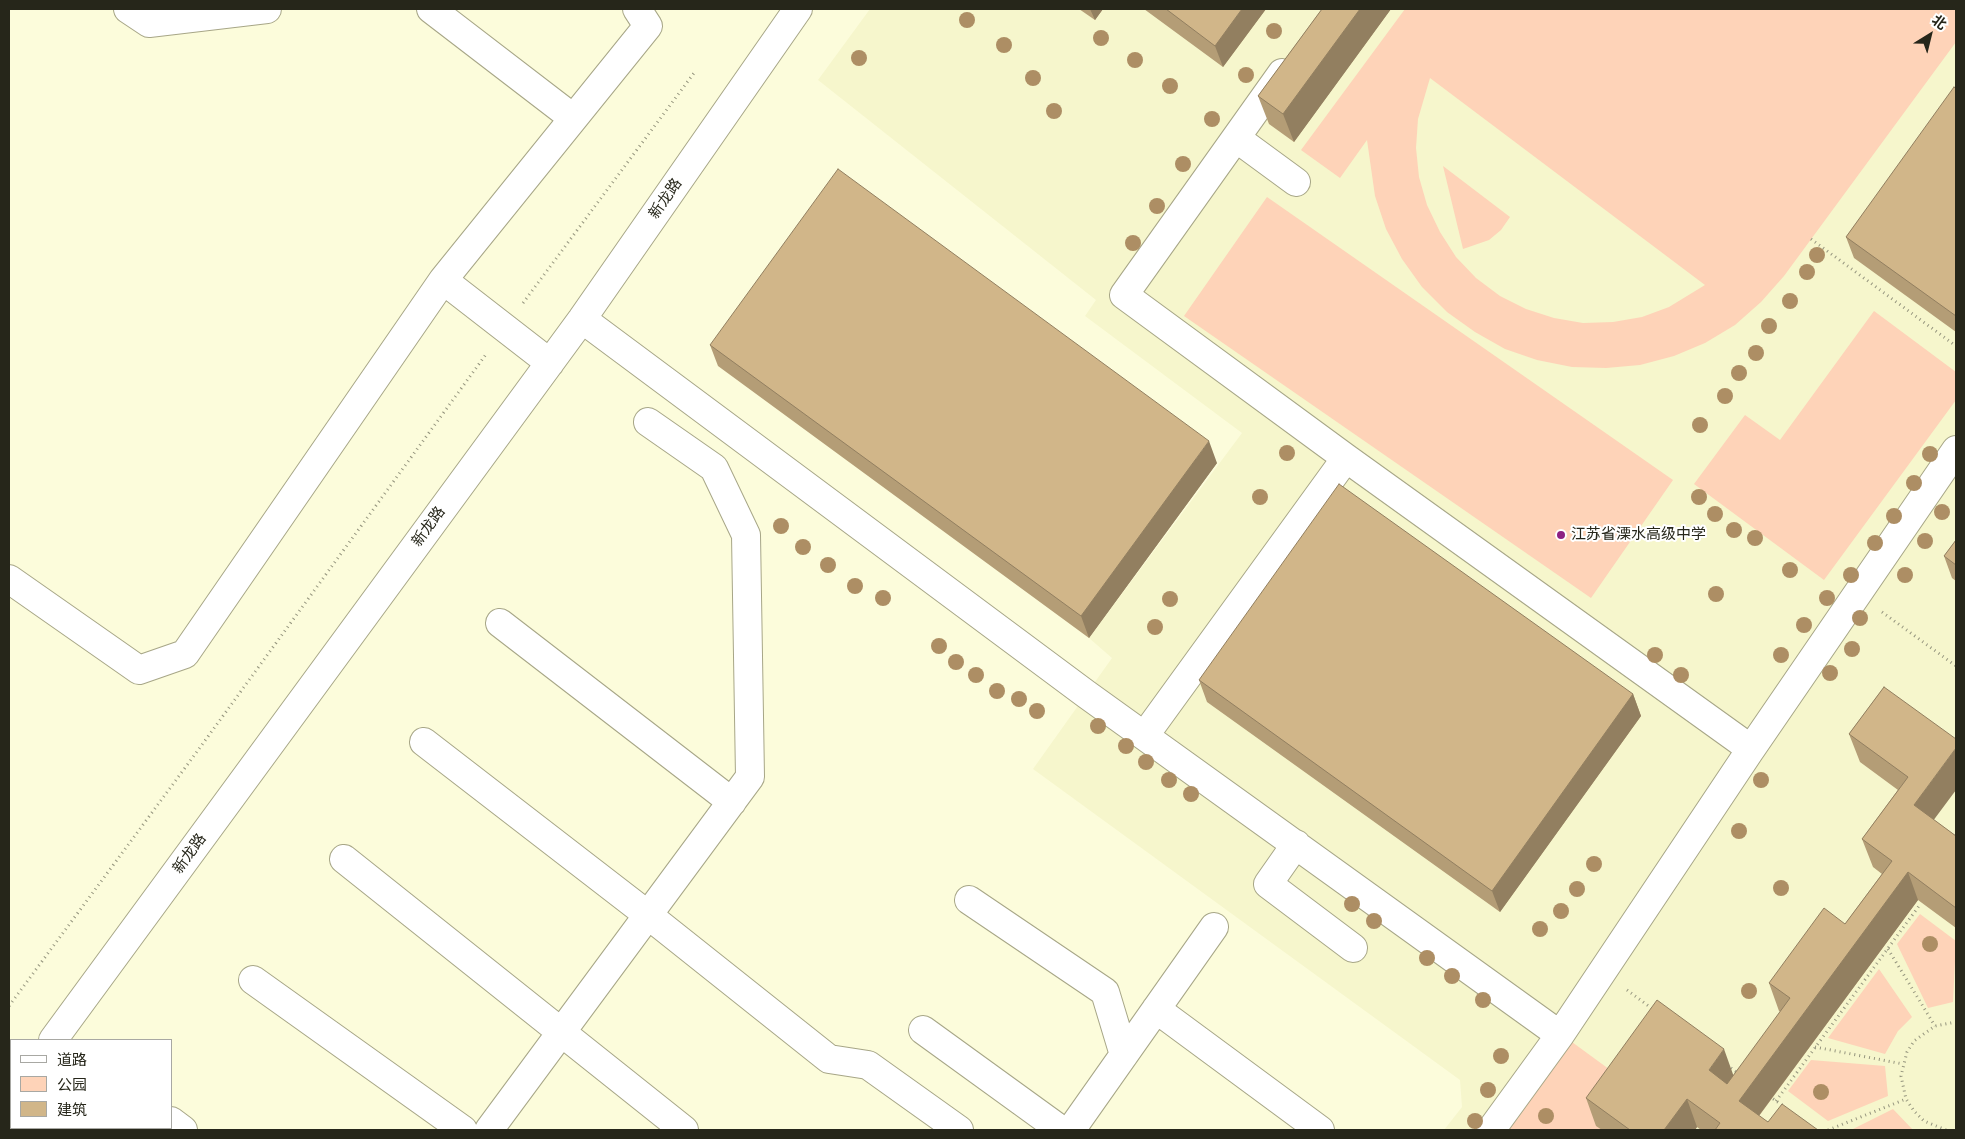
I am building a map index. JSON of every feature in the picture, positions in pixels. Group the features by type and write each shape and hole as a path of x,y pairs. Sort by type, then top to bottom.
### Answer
{"street":[{"path":"128,9 149,24 266,9"},
{"path":"431,9 574,118"},
{"path":"9,579 139,670 185,654 443,280 648,26 636,9"},
{"name":"新龙路","path":"54,1039 582,319 798,9"},
{"path":"1300,49 1124,295 1346,458 1751,749"},
{"path":"1236,138 1296,182"},
{"path":"443,280 550,363"},
{"path":"582,319 1145,735 1560,1035"},
{"path":"489,1130 750,777 746,535 714,468 648,422"},
{"path":"1492,1130 1560,1035 1751,749 1956,450"},
{"path":"1145,735 1346,458"},
{"path":"500,623 732,802"},
{"path":"424,742 830,1059 868,1065 959,1130"},
{"path":"1296,844 1268,884 1353,948"},
{"path":"344,859 684,1130"},
{"path":"969,900 1105,992 1124,1055"},
{"path":"1071,1130 1214,928"},
{"path":"253,980 463,1130"},
{"path":"1156,1010 1320,1130"},
{"path":"923,1030 1061,1130"},
{"path":"172,1122 184,1130"}],"path":[{"path":"9,1006 694,73"},
{"path":"1811,239 1956,346"},
{"path":"1856,594 1956,666"},
{"path":"1776,1101 1919,906"},
{"path":"1888,949 1935,1026"},
{"path":"1603,971 1657,1012"},
{"path":"1946,1130 1924,1121 1906,1099 1902,1088 1903,1064 1914,1041 1935,1026 1956,1022"},
{"path":"1815,1047 1903,1064"},
{"path":"1726,1064 1742,1076"},
{"path":"1765,1093 1791,1113"},
{"path":"1828,1130 1906,1099"}],"shaded area":[{"name":"江苏省溧水高级中学","path":"870,9 1956,9 1956,1130 1444,1130 1462,1107 1460,1080 1033,769 1112,658 1089,638 1242,433 1085,316 1096,300 818,80"}],"green space":[{"path":"1405,9 1956,9 1956,42 1784,276 1761,302 1735,325 1705,343 1674,356 1640,365 1606,368 1572,367 1537,360 1505,349 1475,332 1447,312 1422,287 1402,259 1386,229 1375,196 1367,140 1340,178 1301,150","holes":["1430,78 1705,285 1669,307 1642,317 1613,322 1583,323 1554,318 1526,309 1500,296 1476,278 1456,257 1440,232 1427,205 1419,177 1416,148 1418,119"]},
{"path":"1443,166 1510,217 1501,230 1489,240 1463,249"},
{"path":"1267,197 1673,480 1591,598 1184,316"},
{"path":"1874,311 1956,372 1956,400 1824,580 1694,484 1745,415 1780,440"},
{"path":"1920,914 1956,941 1953,1002 1928,1008 1897,944"},
{"path":"1879,969 1912,1017 1898,1031 1885,1054 1828,1038"},
{"path":"1561,1034 1628,1083 1602,1130 1491,1130"},
{"path":"1811,1060 1885,1066 1888,1096 1828,1121 1788,1091"},
{"path":"1893,1109 1913,1130 1851,1130"}],"building":[{"path":"1166,9 1242,9 1215,46"},
{"path":"1322,9 1360,9 1283,114 1258,96"},
{"path":"1954,87 1956,89 1956,316 1846,237"},
{"path":"838,169 1209,441 1081,616 710,345"},
{"path":"1339,484 1633,694 1492,891 1199,680"},
{"path":"1956,540 1956,565 1944,556"},
{"path":"1884,687 1956,739 1956,748 1914,805 1956,836 1956,908 1908,872 1739,1101 1768,1122 1782,1104 1818,1130 1715,1130 1720,1123 1687,1099 1664,1130 1630,1130 1586,1098 1657,1000 1724,1049 1709,1070 1727,1084 1790,998 1769,983 1824,908 1845,924 1892,861 1862,839 1908,777 1849,734"}],"place":[{"name":"江苏省溧水高级中学","path":"1561,535"}]}
